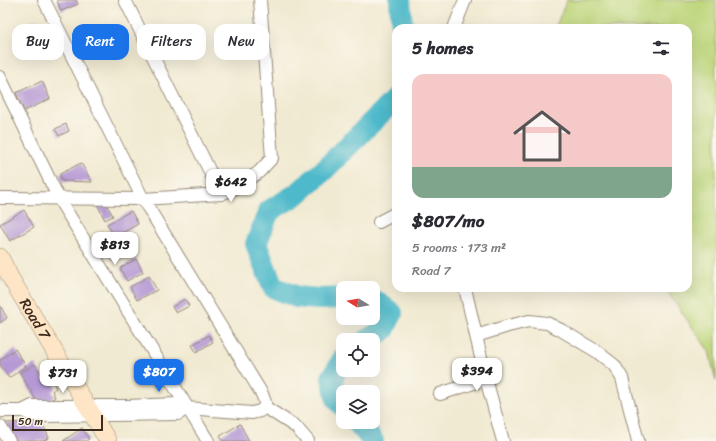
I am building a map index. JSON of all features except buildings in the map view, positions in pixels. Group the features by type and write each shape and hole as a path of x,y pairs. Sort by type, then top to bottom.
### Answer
{"street":[{"path":"44,0 143,198 262,394 265,402 265,408"},
{"path":"125,0 221,194"},
{"path":"0,198 143,198 221,194 237,187 259,172 272,158 260,0"},
{"path":"456,24 465,0"},
{"path":"0,77 59,199 208,441"},
{"path":"379,222 392,215"},
{"name":"Road 7","path":"0,257 87,411 100,441"},
{"name":"Road 7","path":"0,274 87,411 108,441"},
{"path":"466,292 486,379 503,441"},
{"path":"476,336 529,321 547,323 596,351 614,364 622,378 638,441"},
{"path":"440,394 486,379"},
{"path":"0,411 22,411 32,406 87,411 176,404 187,408 252,413 265,408"},
{"path":"265,408 296,427 308,441"},
{"path":"0,426 9,441"}],"green space":[{"path":"567,0 716,0 716,381 709,351 668,292 692,292 692,24 557,24"}],"waterway":[{"path":"400,0 402,24"},
{"path":"336,298 318,299 297,297 273,287 256,244 269,211 297,194 323,171 392,102"},
{"path":"379,333 384,330 392,313 380,304"},
{"path":"336,371 332,378 336,395"},
{"path":"363,429 373,441"}]}
